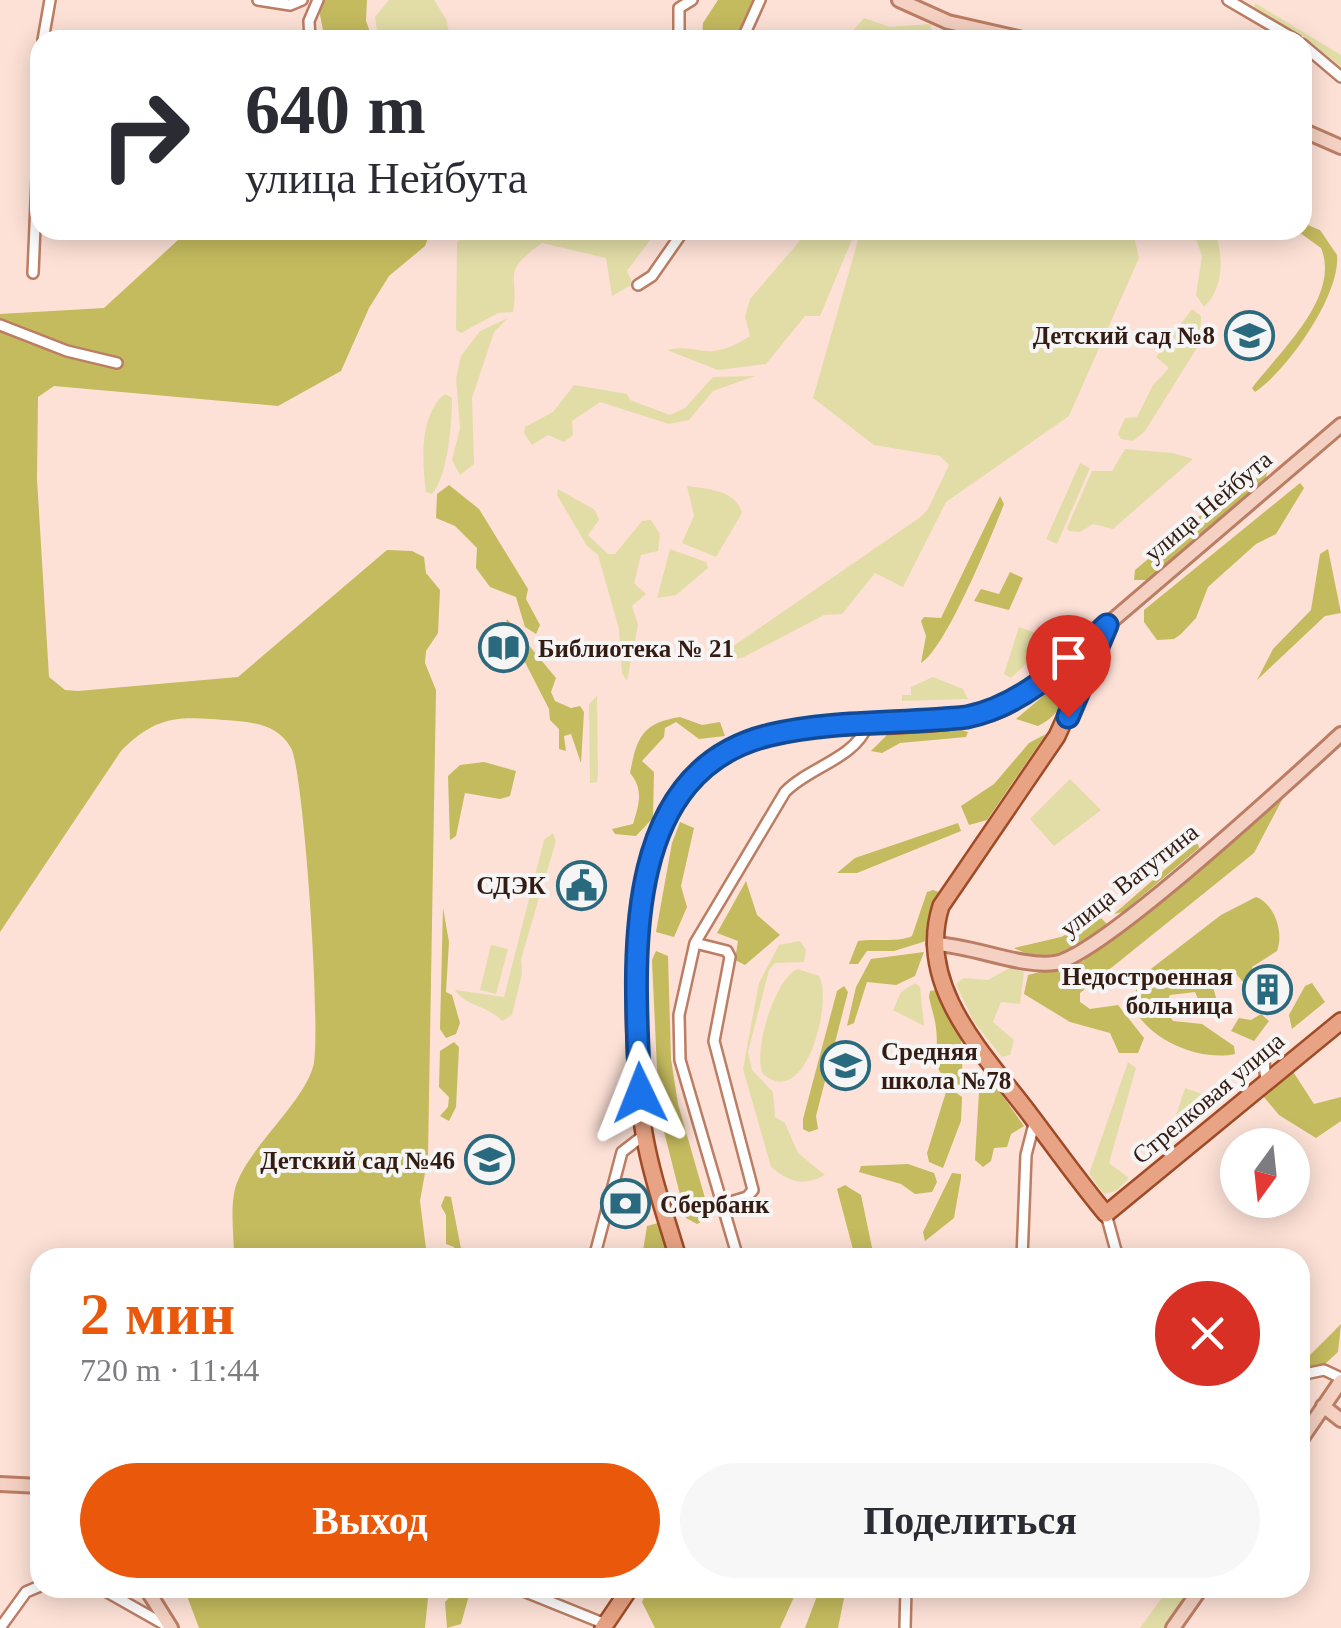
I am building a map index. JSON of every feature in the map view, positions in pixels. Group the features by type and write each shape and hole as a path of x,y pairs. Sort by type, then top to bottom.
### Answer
{"main road":[{"name":"улица Нейбута","path":"675,1248 644,1135 638,1041 638,937 650,864 672,804 692,778 740,746 773,734 967,717 1001,708 1107,625"},
{"name":"улица Нейбута","path":"934,944 936,922 949,889 1057,736 1107,625"},
{"path":"934,944 939,973 966,1030 1106,1214"},
{"name":"Стрелковая улица","path":"1106,1214 1341,1021"},
{"path":"604,1626 623,1598"}],"street":[{"path":"44,30 50,0"},
{"path":"258,0 290,5 302,0"},
{"path":"309,30 318,0"},
{"path":"679,30 679,8 692,0"},
{"path":"746,30 760,0"},
{"path":"899,0 948,22 983,30"},
{"path":"1228,0 1279,30"},
{"path":"1312,52 1341,77"},
{"path":"1312,134 1341,147"},
{"path":"33,274 34,240"},
{"path":"638,285 652,276 677,240"},
{"path":"0,325 67,351 118,363"},
{"name":"улица Нейбута","path":"1107,625 1341,425"},
{"path":"735,1248 680,1055 678,1015 696,943 785,792 800,778 856,745 868,724"},
{"name":"улица Ватутина","path":"934,944 1049,964 1078,954 1233,829 1341,734"},
{"path":"696,943 727,951 730,957 714,1041 753,1190 724,1204"},
{"path":"1264,1061 1266,1082"},
{"path":"1022,1248 1026,1155 1035,1120"},
{"path":"597,1248 622,1152 644,1135"},
{"path":"1106,1214 1115,1248"},
{"path":"1310,1373 1324,1370 1341,1379 1310,1426"},
{"path":"1323,1406 1341,1420"},
{"path":"0,1484 30,1486"},
{"path":"0,1628 30,1590"},
{"path":"118,1598 170,1628"},
{"path":"152,1598 170,1628"},
{"path":"557,1598 604,1626"},
{"path":"905,1628 906,1598"},
{"path":"1173,1628 1194,1598"}],"shaded area":[{"path":"317,0 367,0 369,30 323,30"},
{"path":"389,0 434,0 449,30 377,30 375,17"},
{"path":"718,0 753,0 741,30 703,30"},
{"path":"1255,3 1300,30 1292,30 1254,8"},
{"path":"864,18 890,27 930,24 932,30 854,30"},
{"path":"1312,37 1341,55 1341,67 1312,43"},
{"path":"1312,227 1320,230 1337,255 1336,272 1321,311 1296,350 1255,392 1252,388 1315,304 1325,267 1321,248 1310,240"},
{"path":"178,240 427,240 389,276 369,308 341,371 278,406 54,386 38,397 37,479 49,677 65,690 238,677 387,550 412,551 424,557 426,573 440,590 438,633 426,651 425,663 436,690 428,1156 420,1201 426,1248 234,1248 232,1214 241,1174 307,1082 315,1046 301,804 291,748 278,733 253,723 193,718 168,721 145,731 121,751 0,932 0,314 104,308"},
{"path":"650,240 627,271 633,284 612,296 606,258 542,243 516,268 513,312 498,313 461,333 456,330 457,242"},
{"path":"800,240 852,240 820,316 805,316 766,364 718,370 667,350 713,351 750,336 745,317 750,299"},
{"path":"858,240 1135,240 1139,258 1069,416 946,502 903,587 875,573 842,614 824,615 742,658 728,659 729,649 919,518 928,509 949,465 940,456 874,445 813,398"},
{"path":"1196,240 1218,240 1219,281 1204,307 1196,295 1202,256"},
{"path":"1192,309 1201,316 1200,343 1145,431 1133,441 1121,439 1118,434 1125,418 1137,417 1153,385 1169,368 1156,357 1171,339 1184,348 1172,336"},
{"path":"508,318 494,332 472,398 474,464 460,475 452,460 460,428 456,378 461,356 480,331"},
{"path":"755,376 713,391 689,420 669,424 600,402 572,421 573,435 564,442 548,435 532,445 524,433 525,427 553,412 574,385 627,394 630,400 670,415 685,408 713,377"},
{"path":"445,394 452,398 450,435 442,475 432,494 426,492 424,440 430,414"},
{"path":"1125,449 1173,453 1193,459 1113,529 1093,524 1080,532 1069,531 1092,471 1112,471"},
{"path":"1080,463 1090,468 1057,544 1046,539"},
{"path":"1262,464 1268,467 1266,478 1148,580 1134,580 1135,570"},
{"path":"1300,483 1304,488 1276,534 1256,544 1208,587 1196,618 1181,634 1174,639 1157,640 1144,622 1144,610"},
{"path":"449,485 479,509 528,589 526,599 540,625 536,634 525,627 516,597 490,587 476,568 477,548 455,526 436,518 437,494"},
{"path":"687,486 727,495 739,505 742,513 716,557 682,543 694,516"},
{"path":"558,489 595,510 599,520 588,535 608,554 615,554 642,521 651,520 660,534 658,551 641,555 634,583 646,594 632,606 638,625 627,681 622,673 619,629 598,555 587,546 557,495"},
{"path":"1000,496 1004,504 967,590 942,637 921,663 926,636 921,621 924,617 941,618"},
{"path":"670,549 706,562 708,568 676,595 657,598"},
{"path":"1328,549 1341,613 1325,616 1257,680 1273,649 1311,610 1320,554"},
{"path":"1010,572 1023,578 1009,610 974,601 981,589 999,594"},
{"path":"507,619 556,678 551,692 555,701 571,708 580,706 584,712 581,763 571,734 564,736 566,751 559,749 559,729 550,720 549,709 506,625"},
{"path":"1019,627 1044,636 1045,646 1011,678 1004,674"},
{"path":"1075,669 1068,694 1045,722 1038,726 1016,719"},
{"path":"933,677 963,689 968,699 902,701 902,695 911,695 911,687"},
{"path":"597,696 598,773 597,782 590,783 589,704"},
{"path":"680,717 702,725 720,722 725,736 699,739 676,722 665,728 664,737 642,761 654,772 653,818 636,836 615,834 612,829 633,824 637,810 639,791 630,773 639,741 657,723"},
{"path":"968,732 966,737 900,743 882,753 871,751 887,735"},
{"path":"1046,734 987,820 969,825 961,806 994,784 1029,743"},
{"path":"484,762 516,771 510,796 500,799 465,793 456,836 450,840 448,776 460,765"},
{"path":"1070,779 1101,810 1054,846 1030,819"},
{"path":"1278,798 1283,798 1254,853 1080,993 1080,1002 1090,1009 1118,1005 1144,1038 1138,1053 1119,1053 1110,1033 1070,1022 1024,994 1028,975 1083,961"},
{"path":"680,822 694,828 681,886 687,907 674,937 656,932 672,843"},
{"path":"958,823 961,831 857,873 837,873 855,858"},
{"path":"553,833 556,841 521,959 522,974 512,1015 502,1021 455,990 504,997 544,840"},
{"path":"1198,844 1199,848 1123,912 1114,914"},
{"path":"746,881 757,915 780,935 745,965 735,960 738,941 717,933"},
{"path":"927,892 942,893 926,941 894,951 867,951 858,964 849,964 858,941 912,936"},
{"path":"1256,897 1273,912 1279,936 1277,951 1252,967 1257,983 1247,987 1233,970 1227,969 1211,980 1217,1001 1210,1013 1204,1012 1195,992 1170,995 1164,1008 1173,1021 1202,1024 1234,1046 1235,1054 1189,1051 1160,1036 1138,1015 1131,1002 1143,975 1221,915"},
{"path":"443,908 449,942 446,992 452,995 460,1023 456,1034 446,1038 440,1029"},
{"path":"1101,918 1107,924 1085,940 1052,955 1014,948 1061,937"},
{"path":"800,941 806,950 804,962 775,963 769,970 748,1052 752,1070 773,1092 775,1117 785,1123 798,1153 825,1175 803,1182 771,1167 743,1069 759,983 779,945"},
{"path":"491,945 508,949 496,994 480,990"},
{"path":"656,951 668,956 671,1059 678,1104 707,1205 706,1219 697,1224 686,1218 659,1112 652,960"},
{"path":"924,952 915,976 896,985 867,982 854,1023 847,1026 856,987 871,959"},
{"path":"1011,967 1024,972 1020,1004 1001,1002 993,1022 1014,1040 1010,1055 1002,1057 974,1022 956,984 964,978 988,980"},
{"path":"798,969 819,976 819,1027 804,1065 792,1078 779,1082 763,1074 763,1034 781,986"},
{"path":"915,983 920,987 924,1026 893,1010 901,992"},
{"path":"1312,983 1325,1002 1292,1029 1289,1015 1305,986"},
{"path":"844,986 848,992 816,1116 818,1129 809,1132 803,1129 803,1119 837,991"},
{"path":"936,990 961,1035 963,1086 944,1077 937,1063 936,1028 929,997 930,991"},
{"path":"1261,1014 1269,1021 1254,1041 1231,1031 1239,1018 1251,1020"},
{"path":"454,1042 459,1047 456,1107 449,1121 440,1116 448,1107 449,1097 439,1087 440,1051"},
{"path":"1128,1062 1136,1068 1109,1163 1129,1178 1116,1191 1104,1194 1089,1174"},
{"path":"1292,1070 1314,1104 1341,1097 1341,1121 1316,1138 1310,1134 1310,1128 1300,1128 1279,1115 1262,1092"},
{"path":"984,1078 992,1081 1024,1126 1011,1134 1007,1147 994,1148 991,1161 983,1167 975,1160 979,1092"},
{"path":"1185,1088 1219,1100 1166,1146"},
{"path":"951,1089 962,1097 961,1121 943,1168 929,1162 927,1153 946,1092"},
{"path":"908,1164 934,1173 937,1182 932,1192 915,1194 901,1184 859,1172 861,1166"},
{"path":"952,1173 961,1174 954,1218 925,1241 923,1232"},
{"path":"845,1185 861,1195 872,1248 853,1248 837,1189"},
{"path":"445,1196 451,1197 461,1248 446,1244 446,1215 441,1206"},
{"path":"658,1223 665,1248 643,1248 647,1226"},
{"path":"1341,1324 1338,1352 1326,1363 1310,1367 1310,1355"},
{"path":"188,1598 428,1598 425,1628 199,1628"},
{"path":"449,1598 468,1598 461,1624 447,1628 445,1602"},
{"path":"644,1598 794,1598 780,1628 655,1628 642,1602"},
{"path":"816,1598 844,1598 838,1628 805,1628"},
{"path":"1162,1598 1190,1598 1168,1628 1140,1628"}],"place":[{"name":"Детский сад №8","path":"1250,335"},
{"name":"Библиотека № 21","path":"503,648"},
{"name":"СДЭК","path":"581,885"},
{"name":"Недостроенная больница","path":"1268,990"},
{"name":"Средняя школа №78","path":"846,1065"},
{"name":"Детский сад №46","path":"490,1160"},
{"name":"Сбербанк","path":"625,1204"}],"route":[{"path":"640,1093 637,959 646,879 663,820 692,778 740,746 773,734 967,717 994,710 1033,688 1107,625 1068,717"}]}
